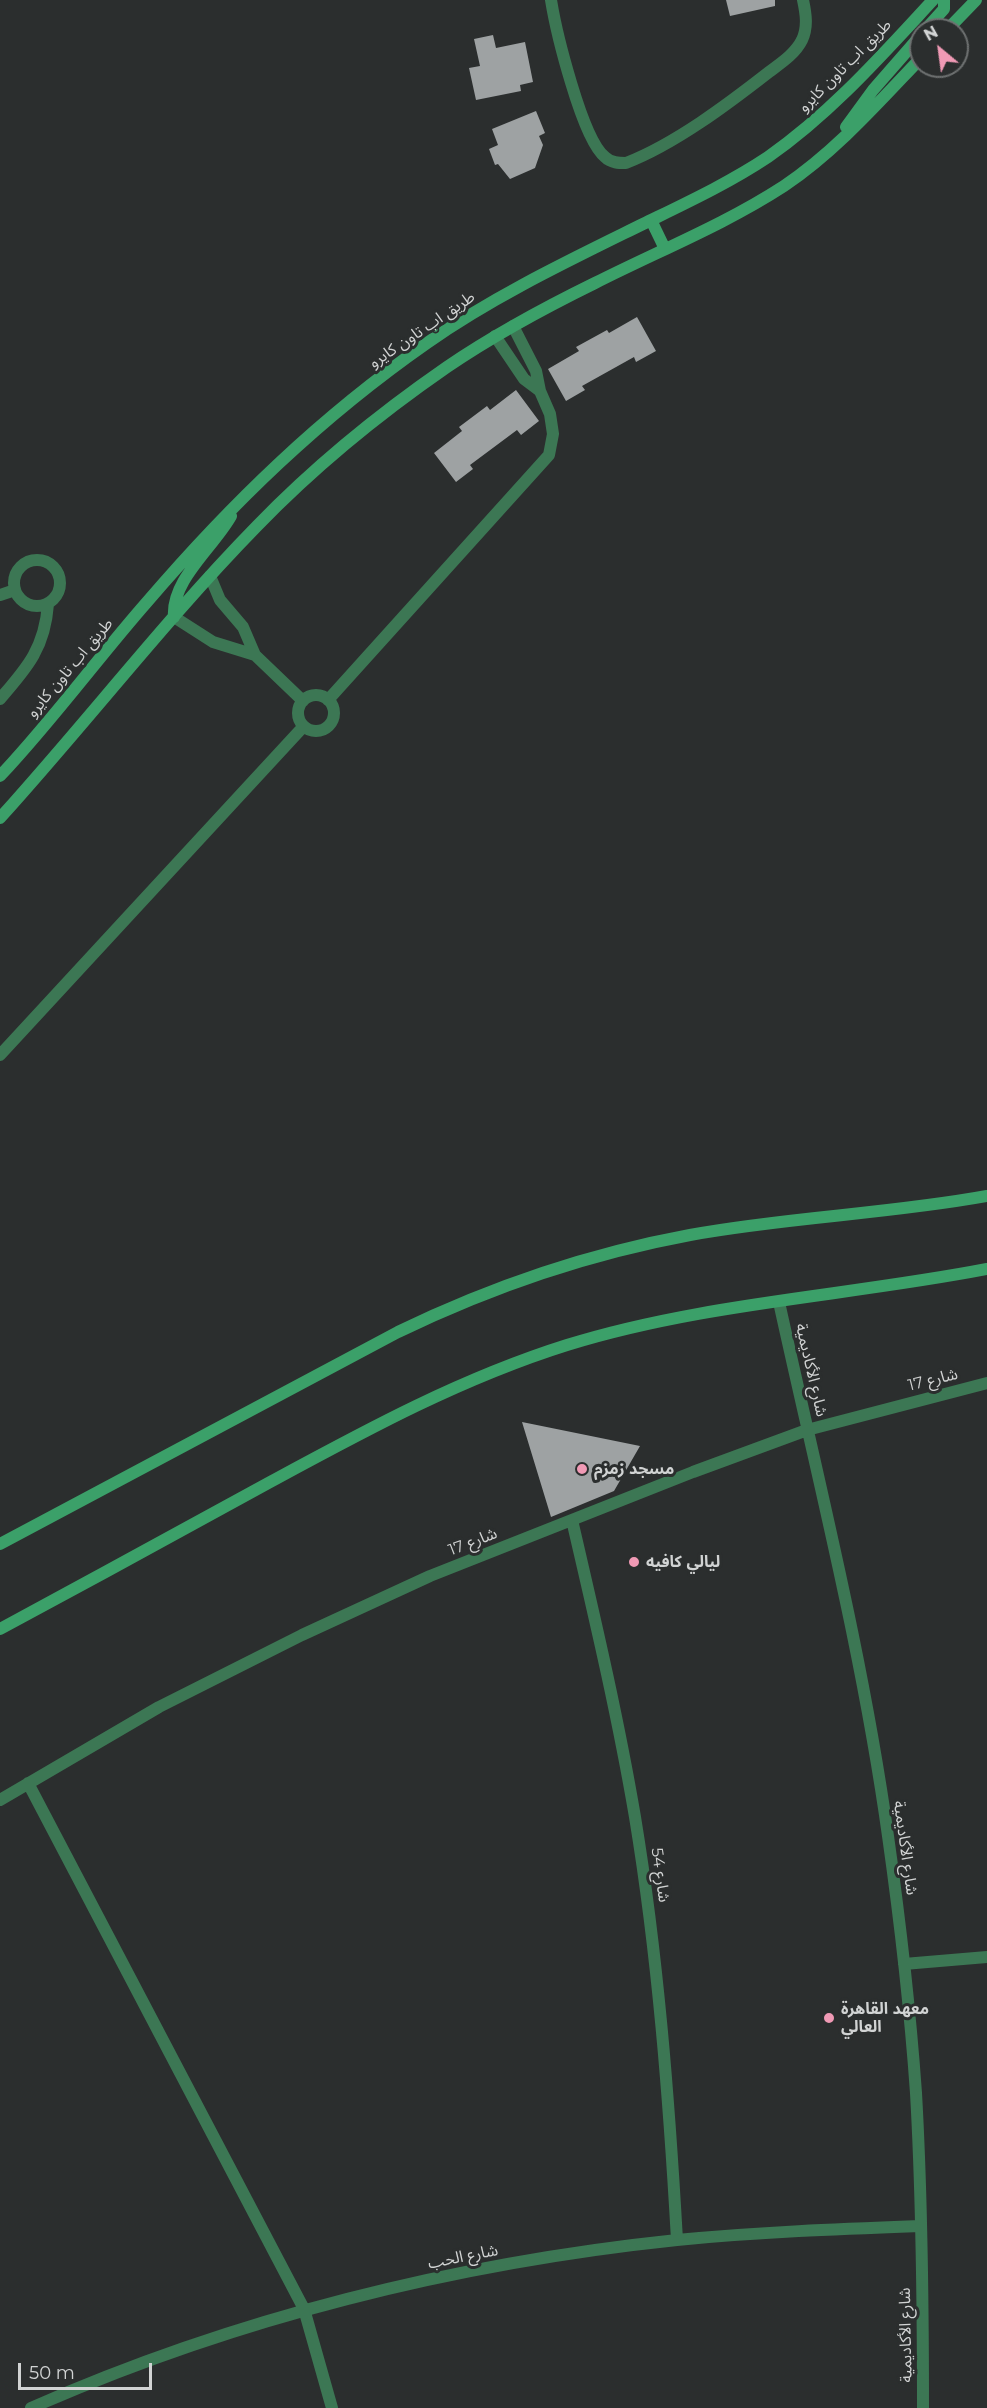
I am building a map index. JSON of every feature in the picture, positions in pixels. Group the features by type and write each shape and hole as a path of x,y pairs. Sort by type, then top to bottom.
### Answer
{"street":[{"path":"551,0 557,35 580,111 597,148 604,157 615,163 627,163 708,117 744,92 796,50 806,29 803,0"},
{"name":"طريق اب تاون كايرو","path":"0,776 145,604 238,501 354,397 429,341 497,300 720,187 769,156 810,125 852,87 933,0"},
{"path":"936,18 944,9 944,0"},
{"path":"959,18 976,0"},
{"path":"832,148 873,90 909,49"},
{"path":"0,818 210,576 258,525 375,420 447,367 495,336 595,282 739,212 785,185 832,148 909,70"},
{"path":"651,220 665,249"},
{"path":"328,700 549,455 553,434 550,414 540,391 536,371 513,326"},
{"path":"495,336 524,379 540,391"},
{"path":"174,618 173,608 178,589 218,538 238,501"},
{"path":"0,699 35,656 42,640 48,604 59,592 61,584 57,569 51,563 35,560 20,567 14,582 15,590 24,603 40,606 48,604"},
{"path":"210,576 220,600 243,627 255,655 303,701"},
{"path":"0,595 15,590"},
{"path":"174,618 213,642 255,655"},
{"path":"315,695 328,700 334,712 329,726 316,731 303,727 298,714 303,701 315,695"},
{"path":"0,1055 303,727"},
{"path":"0,1544 398,1332 438,1312 521,1279 606,1253 693,1234 987,1196"},
{"path":"0,1629 371,1428 428,1399 525,1359 610,1332 696,1313 987,1269"},
{"name":"شارع الأكاديمية","path":"779,1302 842,1579 867,1707 888,1835 904,1964 916,2094 923,2408"},
{"name":"شارع 17","path":"0,1800 159,1707 302,1635 430,1576 807,1430 987,1383"},
{"name":"شارع 54","path":"572,1520 609,1679 635,1818 655,1958 668,2088 677,2240"},
{"path":"28,1783 304,2309 332,2408"},
{"path":"904,1964 987,1957"},
{"name":"شارع الحب","path":"31,2408 139,2365 304,2309 464,2273 534,2260 677,2240 920,2226"}],"building":[{"path":"726,0 775,0 775,6 730,16"},
{"path":"493,35 496,48 525,42 533,82 520,85 521,91 476,100 469,68 480,66 474,39"},
{"path":"536,111 545,133 539,136 543,145 535,168 510,179 498,164 495,165 489,149 498,145 492,129"},
{"path":"637,317 656,351 636,362 634,357 582,386 585,390 566,401 548,369 579,351 576,347 607,330 609,333"},
{"path":"516,390 539,421 521,435 517,430 470,465 473,469 456,482 434,453 462,431 459,427 487,406 490,410"},
{"name":"مسجد زمزم","path":"522,1422 640,1446 614,1491 551,1517"}],"place":[{"name":"مسجد زمزم","path":"582,1469"},
{"name":"ليالي كافيه","path":"634,1562"},
{"name":"معهد القاهرة العالي","path":"829,2018"}]}
